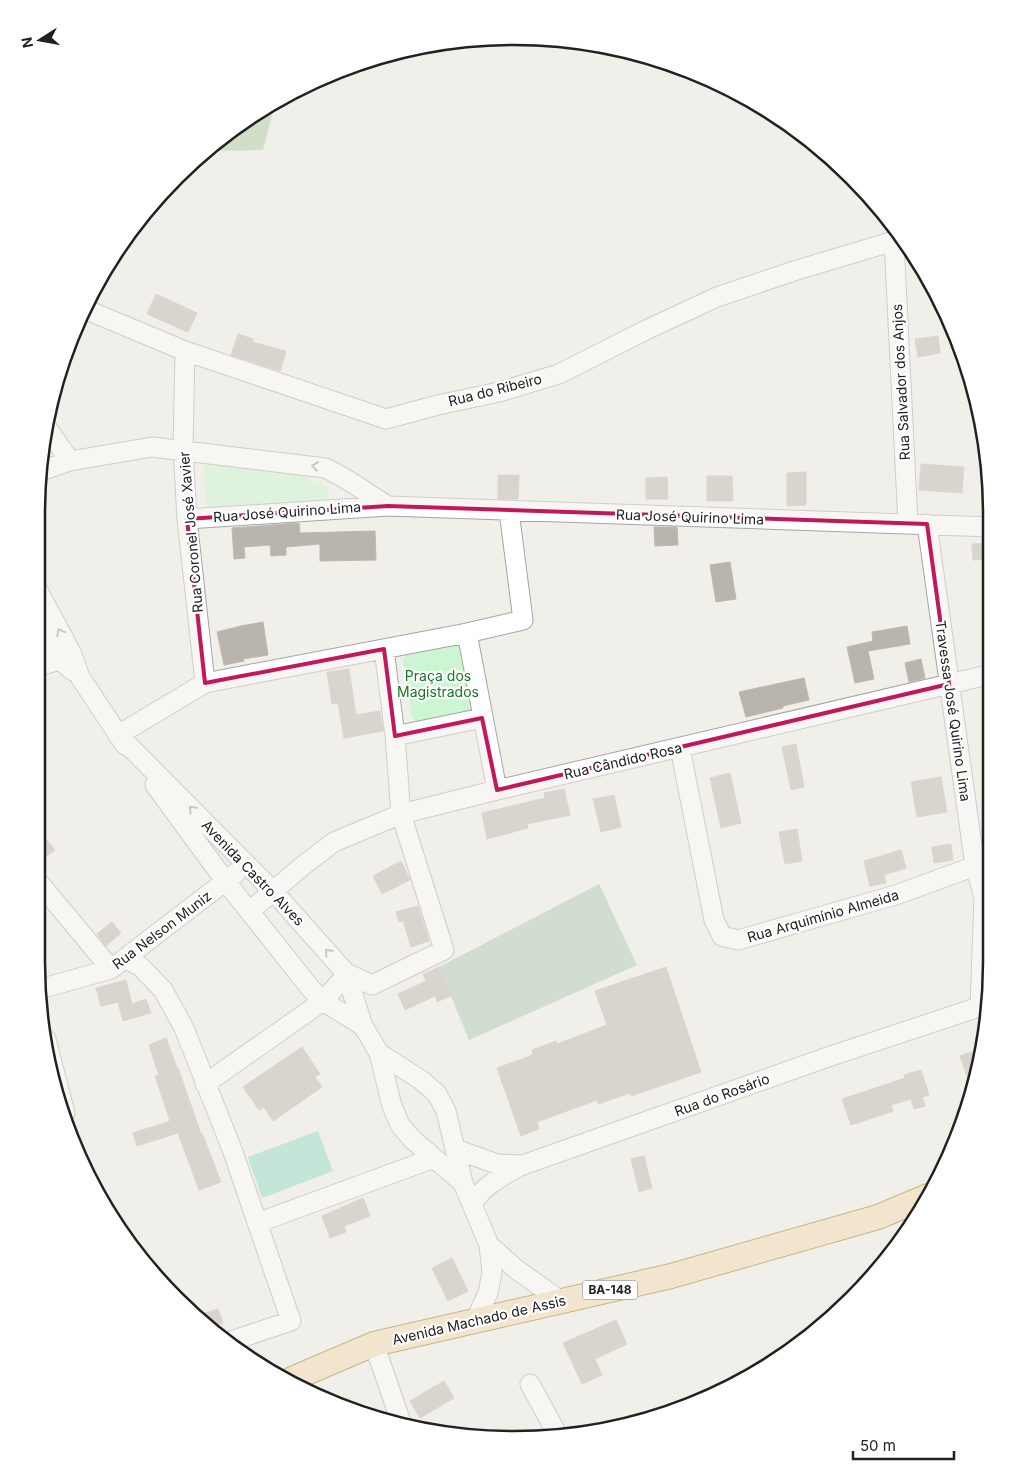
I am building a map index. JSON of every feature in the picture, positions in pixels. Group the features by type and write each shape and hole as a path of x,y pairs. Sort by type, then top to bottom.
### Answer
{"main road":[{"name":"Avenida Machado de Assis","path":"296,1377 374,1344 671,1276 878,1217 917,1200"}],"street":[{"name":"Rua do Ribeiro","path":"91,312 185,351 386,420 438,405 499,392 559,374 646,330 717,298 794,271 895,240"},
{"name":"Rua Salvador dos Anjos","path":"896,242 908,524"},
{"name":"Rua Coronel José Xavier","path":"185,351 183,449 187,519 205,683"},
{"path":"52,436 70,461"},
{"name":"Rua José Quirino Lima","path":"47,469 70,461 152,447 183,449 325,468 346,477 370,496 388,506"},
{"path":"344,508 348,495 346,477"},
{"name":"Rua José Quirino Lima","path":"187,519 388,506 983,527"},
{"path":"118,735 205,683 467,633 523,620 509,511"},
{"name":"Travessa José Quirino Lima","path":"927,524 975,866 983,890"},
{"name":"Avenida Castro Alves","path":"45,608 65,656"},
{"name":"Avenida Castro Alves","path":"45,630 80,677 118,735 226,882 311,989 323,1001 363,1026"},
{"path":"467,633 496,790"},
{"path":"363,1026 372,985 444,950 401,814 395,736 384,649"},
{"path":"45,664 65,656"},
{"name":"Rua Cândido Rosa","path":"250,911 334,842 401,814 983,676"},
{"path":"395,736 482,718"},
{"name":"Avenida Castro Alves","path":"118,735 273,891 346,973 363,1026 379,1053 392,1106 400,1125 412,1139 463,1184"},
{"name":"Rua Arquimínio Almeida","path":"680,748 714,920 722,936 738,940 896,895 983,862"},
{"name":"Rua Nelson Muniz","path":"46,987 110,969 126,959 247,864"},
{"path":"45,890 110,969"},
{"path":"126,959 140,966 163,990 213,1079 233,1152 291,1321 236,1339"},
{"path":"213,1079 323,1001 346,973 372,985"},
{"name":"Rua do Rosário","path":"456,1149 497,1164 523,1165 825,1058 981,1007"},
{"name":"Avenida Castro Alves","path":"379,1053 421,1080 436,1094 446,1111 463,1184 489,1245"},
{"path":"390,1096 399,1083 408,1080 421,1080"},
{"path":"257,1223 429,1153 444,1141 451,1130"},
{"path":"472,1204 478,1194 492,1182 523,1165"},
{"path":"489,1245 516,1269 562,1302"},
{"path":"475,1321 488,1293 492,1273 489,1245"},
{"path":"516,1269 530,1291 529,1309"},
{"path":"488,1293 499,1316"},
{"path":"374,1344 399,1416"},
{"path":"530,1384 554,1429"}],"highlighted area":[{"path":"388,506 927,524 949,684 497,790 482,718 395,736 384,649 205,683 187,519"}],"green space":[{"path":"273,112 263,150 217,151 253,124"},
{"path":"204,462 293,472 328,487 327,506 206,511"},
{"name":"Praça dos Magistrados","path":"458,643 463,652 475,705 472,712 417,722 412,718 403,660 407,653"},
{"path":"599,884 637,965 469,1040 439,967"},
{"path":"318,1131 333,1171 262,1198 248,1157"}],"building":[{"path":"156,294 197,313 188,332 147,314"},
{"path":"238,334 253,339 252,342 286,351 280,371 231,355"},
{"path":"938,336 940,353 918,357 915,339"},
{"path":"921,464 964,467 962,493 919,490"},
{"path":"806,472 806,505 787,506 787,473"},
{"path":"498,475 519,475 518,499 498,499"},
{"path":"707,476 732,476 733,501 707,501"},
{"path":"667,477 668,499 646,499 646,478"},
{"path":"299,523 300,533 375,531 376,560 320,561 320,544 286,547 286,555 271,556 270,545 244,547 245,558 234,559 232,528"},
{"path":"654,527 677,527 678,545 655,546"},
{"path":"983,543 983,559 973,560 972,544"},
{"path":"730,562 736,599 716,602 710,565"},
{"path":"263,622 268,655 243,659 244,661 224,665 217,632"},
{"path":"907,626 910,644 868,651 874,679 855,683 847,647 873,641 872,632"},
{"path":"921,659 925,678 909,682 905,663"},
{"path":"349,669 356,715 380,711 383,731 344,738 338,703 332,704 327,672"},
{"path":"804,678 809,700 746,717 739,692"},
{"path":"796,744 804,787 791,790 782,747"},
{"path":"730,773 741,823 721,828 710,778"},
{"path":"941,777 947,812 917,817 911,782"},
{"path":"564,789 570,815 527,824 528,828 487,839 482,813 545,798 544,793"},
{"path":"614,795 621,827 601,832 593,799"},
{"path":"797,829 802,861 785,864 779,832"},
{"path":"47,840 55,850 45,857 45,841"},
{"path":"951,844 953,860 934,863 932,847"},
{"path":"901,850 906,868 884,875 886,883 870,886 864,861"},
{"path":"401,861 410,880 382,894 373,876"},
{"path":"418,906 429,941 411,947 403,921 399,922 396,912"},
{"path":"112,922 121,933 106,946 97,934"},
{"path":"439,967 452,995 437,1002 435,996 405,1010 398,994 426,981 423,974"},
{"path":"666,967 701,1072 631,1096 630,1093 598,1104 597,1100 537,1122 539,1129 521,1136 497,1068 533,1055 532,1050 556,1041 557,1044 607,1025 595,991"},
{"path":"126,980 132,1004 146,999 151,1013 123,1021 118,1002 101,1006 96,988"},
{"path":"166,1038 201,1134 221,1182 199,1190 178,1133 137,1146 133,1133 170,1121 155,1076 159,1075 149,1045"},
{"path":"302,1047 320,1074 315,1077 322,1087 273,1121 264,1107 259,1110 243,1087"},
{"path":"974,1051 968,1079 960,1056"},
{"path":"921,1070 929,1095 922,1097 925,1106 914,1109 911,1099 891,1105 893,1111 851,1125 842,1099 905,1078 904,1075"},
{"path":"644,1156 652,1188 639,1192 631,1159"},
{"path":"363,1198 370,1216 344,1226 346,1232 330,1238 322,1216"},
{"path":"452,1258 468,1291 448,1301 432,1268"},
{"path":"218,1309 223,1323 217,1325 203,1313"},
{"path":"616,1320 627,1344 595,1359 602,1375 582,1384 563,1343"},
{"path":"444,1381 454,1398 420,1418 410,1401"}]}
